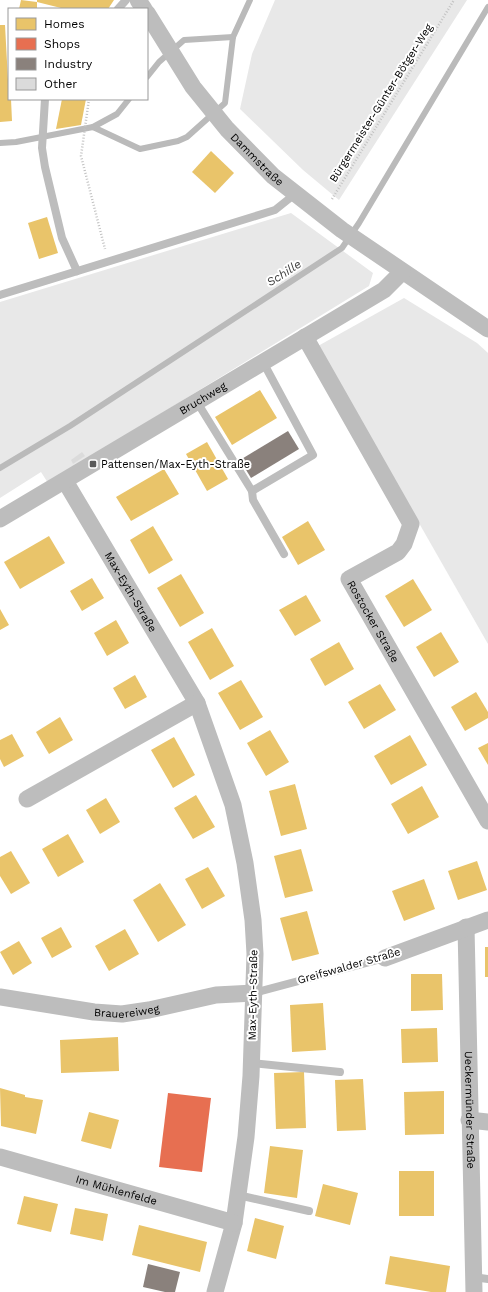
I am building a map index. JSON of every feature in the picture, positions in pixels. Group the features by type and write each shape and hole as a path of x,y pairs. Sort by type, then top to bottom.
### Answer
{"street":[{"name":"Dammstraße","path":"148,14 193,87 248,152 295,194 342,230 402,272 477,320 488,329"},
{"name":"Bruchweg","path":"0,519 384,290 402,272"},
{"name":"Rostocker Straße","path":"305,337 411,524 404,544 398,552 349,579 488,821"},
{"name":"Max-Eyth-Straße","path":"66,481 197,703 233,805 245,863 253,920 254,993 252,1063 246,1137 234,1223 215,1292"},
{"path":"27,799 197,703"},
{"name":"Greifswalder Straße","path":"385,958 488,920"},
{"name":"Ueckermünder Straße","path":"466,927 469,1120 478,1283"},
{"name":"Brauereiweg","path":"0,997 94,1012 122,1014 149,1010 216,995 254,993"},
{"path":"469,1120 488,1122"},
{"name":"Im Mühlenfelde","path":"0,1157 234,1223"}],"lane":[{"path":"119,8 126,0"},
{"path":"45,100 42,148 45,168 62,238 77,271"},
{"path":"0,295 275,210 295,194"},
{"path":"252,491 313,455 263,362"},
{"path":"197,402 252,491 252,500 284,554"},
{"name":"Greifswalder Straße","path":"254,993 385,958"},
{"path":"252,1063 340,1072"},
{"path":"238,1195 309,1211"}],"path":[{"name":"Bürgermeister-Günter-Bötger-Weg","path":"320,213 332,198 454,0"},
{"path":"89,100 80,156 108,261"}],"shaded area":[{"path":"275,0 467,0 339,200 303,170 240,109 252,54"},
{"path":"291,213 373,273 369,286 48,483 41,472 0,498 0,302"},
{"path":"404,298 477,343 488,353 488,644 318,346"}],"building: Homes":[{"path":"21,0 37,2 37,8 19,8"},
{"path":"37,0 114,0 109,8 61,8 37,2"},
{"path":"0,25 5,25 8,100 11,100 12,121 0,122"},
{"path":"62,100 86,100 81,125 56,129"},
{"path":"211,151 234,173 215,193 192,172"},
{"path":"47,217 58,253 39,259 28,223"},
{"path":"260,390 277,418 232,445 215,417"},
{"path":"207,442 228,479 207,491 186,454"},
{"path":"164,469 179,494 131,521 116,497"},
{"path":"308,521 325,550 298,565 282,537"},
{"path":"153,526 173,560 149,574 130,540"},
{"path":"49,536 65,563 20,589 4,562"},
{"path":"181,574 204,613 180,627 157,588"},
{"path":"92,578 104,598 82,611 70,591"},
{"path":"413,579 432,610 404,627 385,596"},
{"path":"306,595 321,621 295,636 279,610"},
{"path":"0,609 9,625 0,630"},
{"path":"116,620 129,643 107,656 94,633"},
{"path":"212,628 234,666 210,680 188,642"},
{"path":"441,632 459,662 434,677 416,647"},
{"path":"339,642 354,669 325,686 310,659"},
{"path":"135,675 147,697 125,709 113,688"},
{"path":"241,680 263,717 240,730 218,693"},
{"path":"380,684 396,710 364,729 348,702"},
{"path":"476,692 488,712 488,718 465,731 451,707"},
{"path":"60,717 73,740 49,754 36,732"},
{"path":"270,730 289,762 266,776 247,743"},
{"path":"12,734 24,756 4,767 0,759 0,740"},
{"path":"410,735 427,765 391,785 374,756"},
{"path":"174,737 195,775 173,788 151,750"},
{"path":"488,743 488,765 478,748"},
{"path":"295,784 307,829 281,836 269,791"},
{"path":"422,786 439,817 408,834 391,804"},
{"path":"196,795 215,827 193,839 174,808"},
{"path":"106,798 120,822 100,834 86,810"},
{"path":"68,834 84,862 58,877 42,849"},
{"path":"301,849 313,891 285,898 274,856"},
{"path":"11,851 30,883 11,894 0,876 0,857"},
{"path":"477,861 487,890 458,900 448,871"},
{"path":"208,867 225,896 202,909 185,879"},
{"path":"424,879 435,909 404,921 392,891"},
{"path":"160,883 186,925 158,942 133,900"},
{"path":"307,911 319,954 292,961 280,918"},
{"path":"61,927 72,947 52,958 41,938"},
{"path":"125,929 139,954 109,971 95,946"},
{"path":"19,941 32,963 13,975 0,952"},
{"path":"485,947 488,947 488,977 485,977"},
{"path":"411,974 442,974 443,1010 411,1011"},
{"path":"323,1003 326,1050 292,1052 290,1005"},
{"path":"437,1028 438,1062 402,1063 401,1029"},
{"path":"118,1037 119,1071 61,1073 60,1040"},
{"path":"304,1072 306,1128 276,1129 274,1073"},
{"path":"363,1079 366,1130 337,1131 335,1080"},
{"path":"0,1088 25,1095 25,1097 43,1100 36,1134 1,1126"},
{"path":"444,1091 444,1134 405,1135 404,1092"},
{"path":"89,1112 119,1120 111,1149 81,1141"},
{"path":"270,1146 303,1150 297,1198 264,1193"},
{"path":"399,1171 434,1171 434,1216 399,1216"},
{"path":"323,1184 358,1193 350,1225 315,1216"},
{"path":"24,1196 58,1204 51,1232 17,1224"},
{"path":"75,1208 108,1214 103,1241 70,1234"},
{"path":"255,1218 284,1226 276,1259 247,1251"},
{"path":"139,1225 207,1242 200,1272 132,1255"},
{"path":"390,1256 450,1266 446,1292 431,1292 385,1284"}],"building: Shops":[{"path":"168,1093 211,1098 202,1172 159,1167"}],"building: Industry":[{"path":"288,431 299,449 251,478 240,460"},
{"path":"148,1264 180,1272 175,1292 165,1292 143,1287"}],"building: Other":[{"path":"82,452 85,456 73,464 71,460"}],"waterway":[{"path":"0,143 16,142 93,127 140,149 178,141 187,137 225,103 233,37 250,0"},
{"name":"Schille","path":"0,468 70,426 342,248 359,223 488,7"},
{"path":"148,76 159,62 184,40 233,37"},
{"path":"93,127 117,114 128,100"}],"place":[{"name":"Pattensen/Max-Eyth-Straße","path":"93,464"}]}
